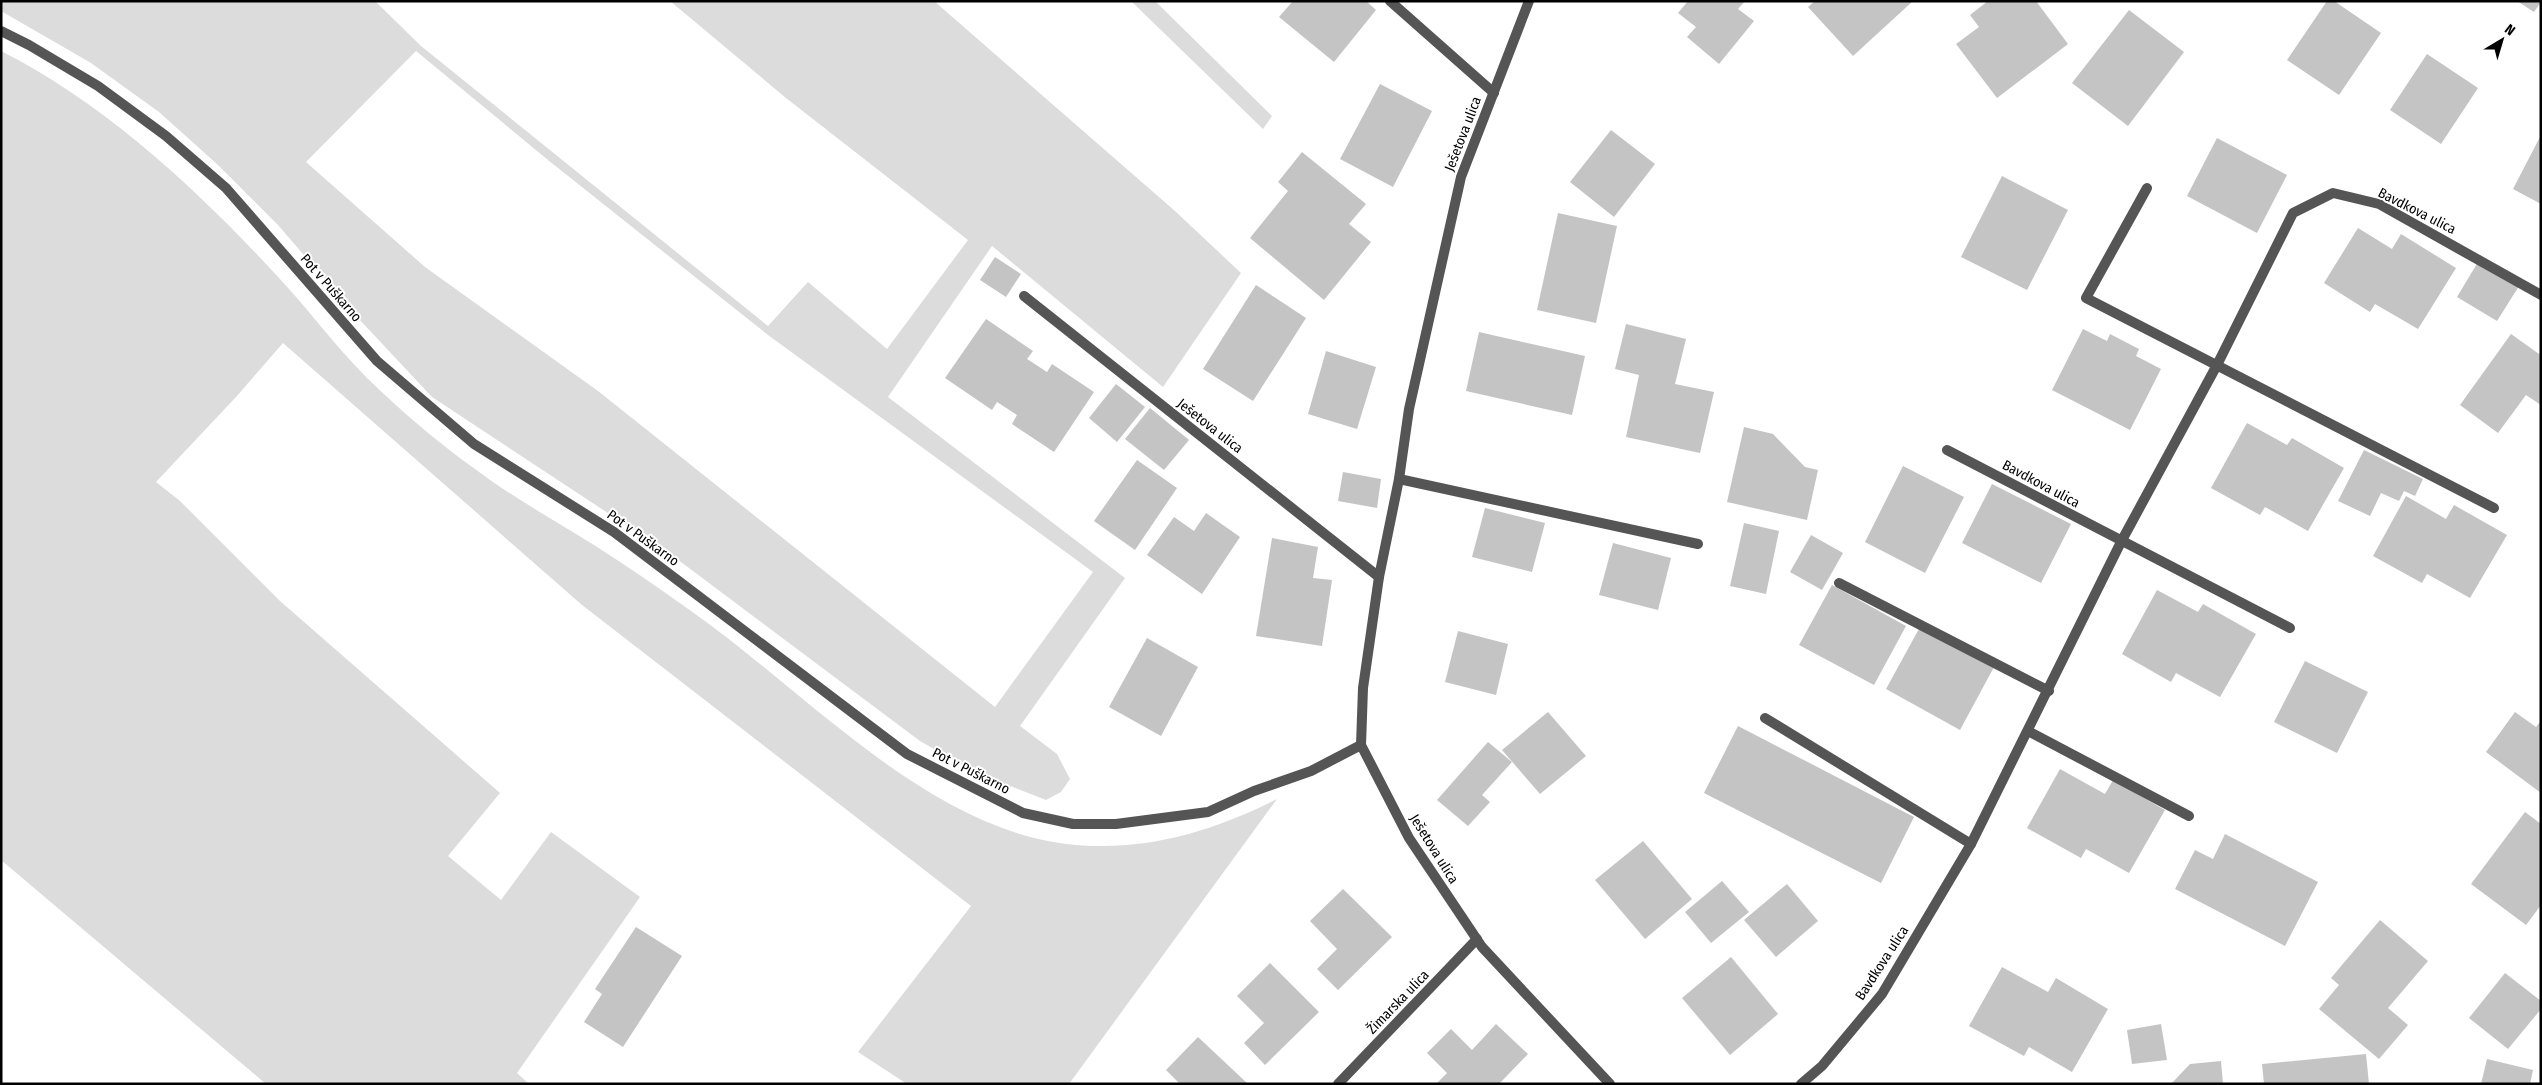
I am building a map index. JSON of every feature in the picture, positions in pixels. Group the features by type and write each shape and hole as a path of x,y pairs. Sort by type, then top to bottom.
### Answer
{"street":[{"name":"Ješetova ulica","path":"1390,1 1494,94"},
{"name":"Ješetova ulica","path":"1529,1 1461,177 1409,410 1399,479 1379,577 1363,688 1361,746 1409,838 1477,939 1610,1084"},
{"name":"Pot v Puškarno","path":"1,31 98,86 174,142 226,188 377,361 474,444 614,532 906,754 1023,813 1073,824 1116,824 1208,812 1254,791 1310,771 1361,746"},
{"path":"2147,188 2086,298 2494,508"},
{"name":"Bavdkova ulica","path":"1801,1084 1822,1066 1882,994 1971,844 2049,691 2121,542 2217,365 2293,213 2334,192 2380,204 2541,295"},
{"name":"Ješetova ulica","path":"1024,296 1379,577"},
{"name":"Bavdkova ulica","path":"1947,450 2121,542 2290,628"},
{"path":"1399,479 1698,544"},
{"path":"1839,583 2049,691"},
{"path":"1764,718 1971,844"},
{"path":"2028,731 2189,816"},
{"name":"Žimarska ulica","path":"1338,1084 1477,939"}],"shaded area":[{"path":"1,1 375,1 421,46 768,326 808,282 887,349 968,240 786,98 670,1 934,1 1175,211 1241,273 1163,387 992,246 888,397 1125,578 1020,726 1057,754 1070,779 1061,792 1046,800 972,771 920,741 673,556 432,397 358,318 278,225 218,165 159,112 91,63 1,11","holes":["416,51 548,160 768,335 1093,572 995,707 598,391 425,267 306,162"]},
{"path":"1131,1 1155,1 1272,116 1263,129"},
{"path":"1,51 40,72 78,97 114,123 184,182 279,278 367,378 433,437 504,489 643,577 691,611 730,640 848,736 889,766 931,793 975,817 1020,834 1053,842 1086,846 1119,846 1152,842 1184,835 1215,826 1277,799 1069,1084 907,1084 858,1052 971,906 582,605 283,343 236,397 156,482 180,501 280,601 500,793 448,856 501,900 551,832 640,897 517,1073 529,1084 266,1084 1,860"}],"building":[{"path":"1293,1 1366,1 1376,10 1334,62 1279,17"},
{"path":"1688,1 1745,1 1738,9 1754,21 1719,64 1687,37 1696,27 1678,13"},
{"path":"1815,1 1913,1 1853,56 1808,7"},
{"path":"1988,1 2036,1 2068,44 1997,98 1956,44 1979,27 1970,15"},
{"path":"2327,1 2334,1 2381,33 2339,95 2287,60"},
{"path":"2517,1 2541,1 2541,2 2534,12"},
{"path":"2129,10 2184,52 2128,126 2072,83"},
{"path":"2427,54 2478,88 2441,144 2390,110"},
{"path":"1380,84 1432,111 1393,187 1340,159"},
{"path":"1611,130 1655,164 1614,217 1570,182"},
{"path":"2541,135 2541,204 2513,189"},
{"path":"2217,138 2287,175 2257,233 2187,196"},
{"path":"1302,152 1366,204 1349,224 1371,242 1324,300 1250,238 1288,191 1278,182"},
{"path":"2002,176 2068,210 2027,290 1961,257"},
{"path":"1558,213 1617,226 1596,323 1537,310"},
{"path":"2358,228 2392,249 2401,234 2456,268 2418,329 2375,304 2370,312 2324,283"},
{"path":"995,257 1021,274 1006,297 980,280"},
{"path":"2478,262 2519,286 2497,321 2457,297"},
{"path":"1256,285 1306,318 1253,401 1203,369"},
{"path":"986,319 1033,351 1027,359 1047,372 1052,364 1094,392 1054,452 1012,424 1017,415 997,402 992,410 945,378"},
{"path":"1626,324 1686,339 1675,384 1714,392 1700,453 1626,437 1639,375 1615,369"},
{"path":"2083,329 2107,341 2110,334 2139,349 2136,356 2161,369 2130,430 2052,390"},
{"path":"1479,332 1585,356 1572,415 1466,391"},
{"path":"2511,334 2539,354 2541,352 2541,405 2526,395 2498,433 2460,405"},
{"path":"1326,351 1376,367 1357,429 1308,414"},
{"path":"1116,384 1145,407 1117,442 1089,418"},
{"path":"1150,408 1189,440 1164,470 1125,439"},
{"path":"2247,423 2287,445 2292,438 2344,468 2308,531 2265,507 2260,515 2211,488"},
{"path":"1744,427 1773,434 1805,467 1818,470 1807,520 1727,502"},
{"path":"2364,450 2423,479 2415,496 2404,491 2399,501 2381,493 2370,516 2338,501"},
{"path":"1137,460 1177,488 1135,550 1094,521"},
{"path":"1903,466 1964,497 1925,573 1865,542"},
{"path":"1343,472 1381,479 1377,508 1338,501"},
{"path":"1992,484 2071,524 2041,583 1962,543"},
{"path":"2406,496 2446,519 2454,505 2507,535 2470,598 2427,574 2422,583 2373,556"},
{"path":"1485,508 1545,523 1532,572 1472,557"},
{"path":"1206,513 1240,537 1202,594 1147,555 1174,517 1194,531"},
{"path":"1744,523 1779,531 1766,594 1730,586"},
{"path":"1811,535 1843,553 1822,590 1790,572"},
{"path":"1272,538 1318,547 1313,578 1332,580 1322,646 1256,636"},
{"path":"1613,543 1671,558 1658,610 1599,595"},
{"path":"1832,585 1906,626 1874,685 1799,645"},
{"path":"2157,590 2198,612 2203,604 2256,634 2220,697 2176,673 2171,682 2122,654"},
{"path":"1920,627 1994,667 1960,730 1886,689"},
{"path":"1458,631 1508,644 1496,695 1445,682"},
{"path":"1147,638 1198,667 1161,736 1109,707"},
{"path":"2305,661 2368,692 2337,753 2274,722"},
{"path":"1548,712 1586,756 1540,794 1502,750"},
{"path":"2515,712 2536,727 2541,721 2541,793 2486,752"},
{"path":"1738,726 1914,817 1881,883 1704,793"},
{"path":"1488,742 1512,762 1482,795 1490,802 1468,826 1437,800"},
{"path":"2060,769 2105,794 2113,780 2165,810 2129,873 2086,849 2081,858 2027,828"},
{"path":"2525,812 2541,824 2541,905 2526,925 2471,884"},
{"path":"2225,834 2318,882 2285,946 2175,889 2195,850 2213,859"},
{"path":"1643,841 1692,899 1645,939 1595,880"},
{"path":"1722,881 1749,912 1711,943 1685,912"},
{"path":"1787,884 1818,921 1776,957 1744,920"},
{"path":"1343,889 1392,937 1338,990 1317,969 1337,949 1310,921"},
{"path":"2380,920 2428,961 2388,1008 2408,1025 2379,1059 2319,1009 2339,985 2331,978"},
{"path":"636,927 682,956 623,1047 584,1022 602,994 595,989"},
{"path":"1731,957 1778,1014 1730,1055 1682,998"},
{"path":"1270,963 1319,1012 1265,1065 1244,1043 1264,1023 1237,996"},
{"path":"2002,967 2048,992 2056,978 2108,1009 2072,1072 2029,1047 2024,1056 1969,1026"},
{"path":"2505,973 2541,1001 2541,1009 2508,1049 2469,1018"},
{"path":"1496,1024 1528,1054 1499,1084 1436,1084 1447,1073 1427,1053 1451,1029 1472,1050"},
{"path":"2161,1024 2167,1060 2132,1064 2127,1030"},
{"path":"1198,1037 1248,1084 1180,1084 1166,1070"},
{"path":"2366,1054 2369,1084 2264,1084 2262,1064"},
{"path":"2487,1059 2533,1070 2530,1084 2481,1084"},
{"path":"2221,1061 2223,1084 2171,1084 2190,1064"}]}
